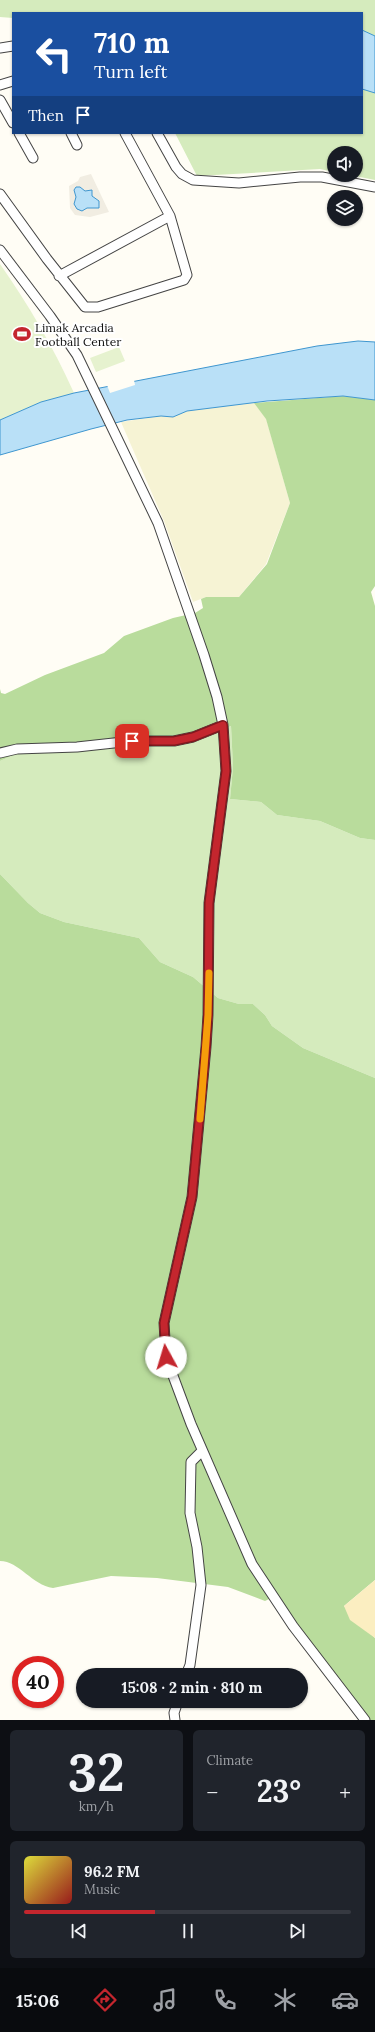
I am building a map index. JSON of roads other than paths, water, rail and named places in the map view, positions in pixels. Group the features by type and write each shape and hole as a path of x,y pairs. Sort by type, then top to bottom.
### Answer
{"street":[{"path":"0,48 12,46"},
{"path":"0,84 12,81"},
{"path":"0,100 12,121"},
{"path":"20,134 33,158"},
{"path":"72,134 77,145"},
{"path":"0,194 60,276 85,307 98,307 184,280 187,275 170,216 126,134"},
{"path":"158,134 176,167 182,174 193,180 239,183 300,177 322,178 375,187"},
{"path":"60,276 170,216"},
{"path":"0,250 50,316 77,355 91,381 158,523 204,655 217,697 223,725 226,771 209,903 208,1015 199,1126 188,1219 164,1323 164,1341 169,1367 202,1451 252,1564 264,1585 292,1626 366,1720"},
{"path":"0,753 17,748 77,747 132,741 174,741 193,737 223,725"},
{"path":"189,1668 200,1585 198,1552 190,1513 191,1462 202,1451"},
{"path":"175,1720 174,1713 176,1708"}],"water":[{"path":"363,30 375,36 375,93 363,89"},
{"path":"76,187 80,187 85,191 92,190 92,196 99,201 99,208 87,208 82,211 77,209 74,204 76,197 74,190"},
{"path":"358,341 375,342 375,400 343,396 267,401 187,411 173,417 161,416 127,420 0,455 0,420 41,402 74,393 317,346"}],"place":[{"name":"Limak Arcadia Football Center","path":"22,334"}]}
